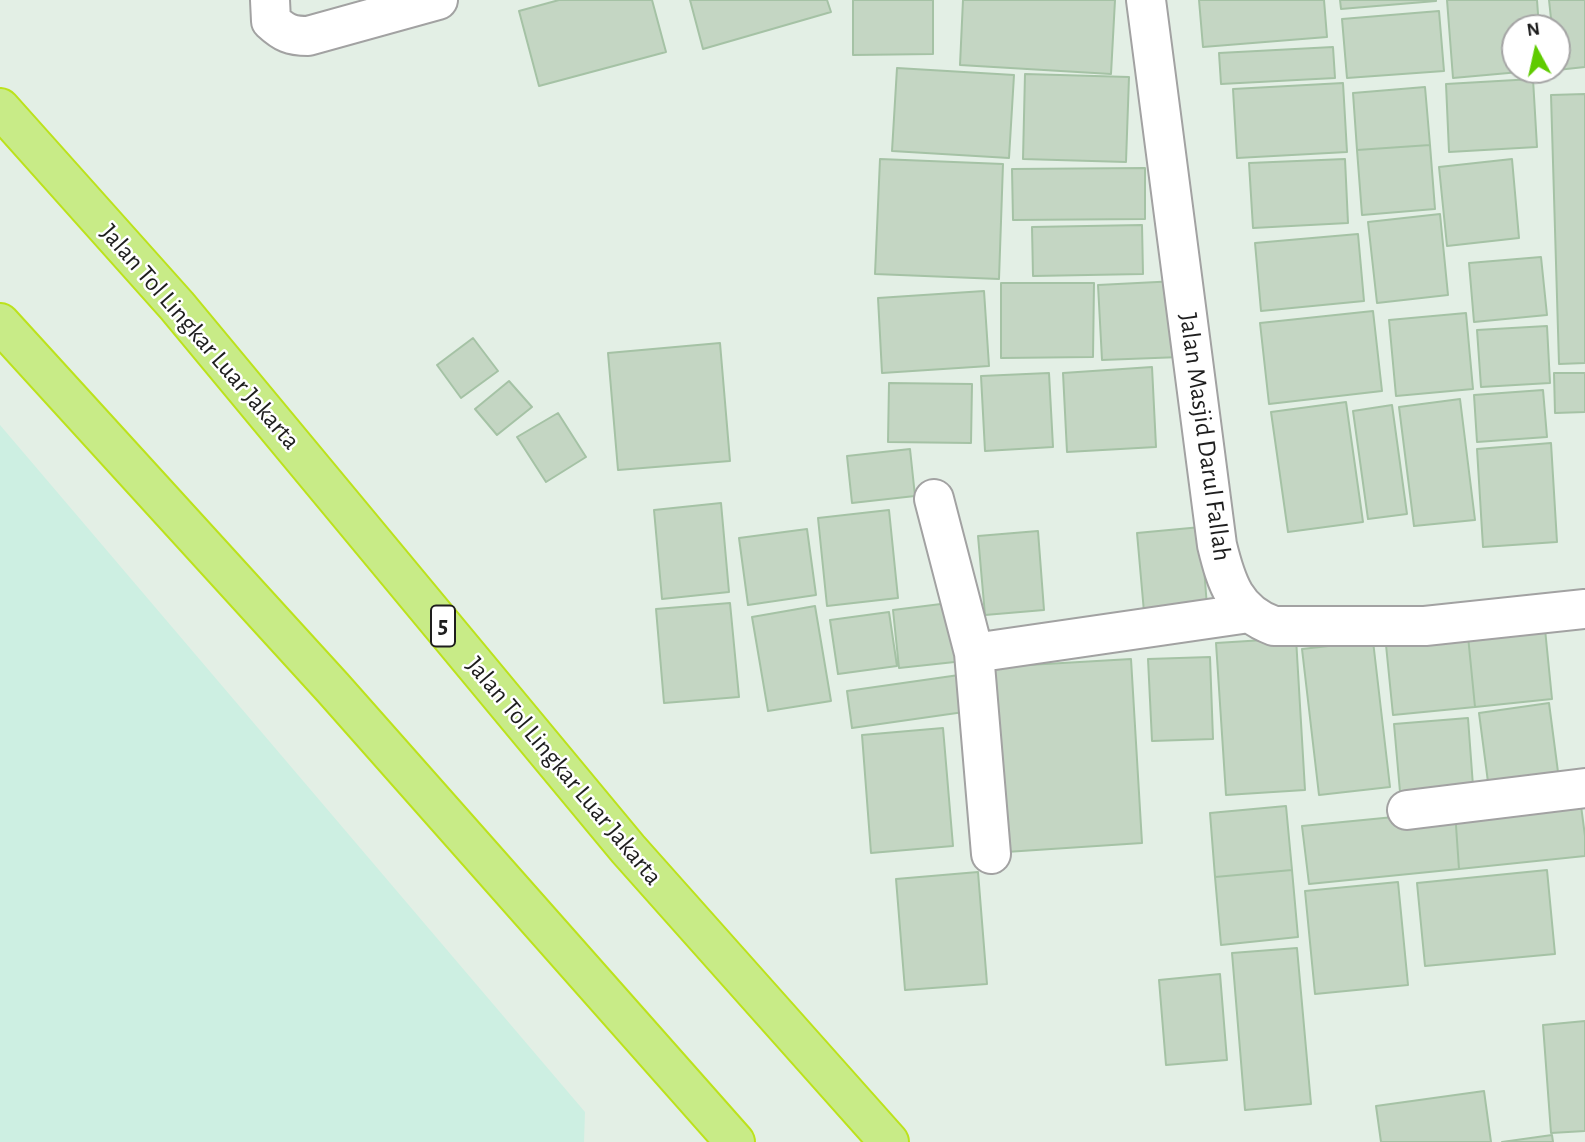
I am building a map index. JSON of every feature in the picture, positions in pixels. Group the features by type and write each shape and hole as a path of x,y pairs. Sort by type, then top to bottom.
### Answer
{"highway":[{"name":"Jalan Tol Lingkar Luar Jakarta","path":"0,108 177,306 628,849 889,1142"},
{"path":"0,323 332,688 735,1142"}],"street":[{"path":"270,0 271,21 285,34 308,36 438,0"},
{"name":"Jalan Masjid Darul Fallah","path":"1146,0 1217,545 1225,578 1249,613"},
{"path":"933,499 974,653 991,854"},
{"path":"974,653 1249,613 1274,626 1425,626 1585,609"},
{"path":"1408,810 1585,788"}],"green space":[{"path":"0,425 585,1112 584,1142 0,1142"}],"building":[{"path":"559,0 652,0 666,52 539,86 519,11"},
{"path":"690,0 827,0 831,12 703,49"},
{"path":"853,0 933,0 933,54 853,55"},
{"path":"963,0 1115,0 1111,74 960,65"},
{"path":"1199,0 1324,0 1327,37 1203,47"},
{"path":"1340,0 1436,0 1436,1 1341,9"},
{"path":"1447,0 1537,0 1538,14 1501,14 1501,74 1453,78"},
{"path":"1549,0 1585,0 1585,67 1571,68 1571,14 1550,14"},
{"path":"1439,11 1444,71 1347,78 1342,19"},
{"path":"1333,47 1335,78 1221,84 1219,53"},
{"path":"897,68 1014,75 1009,158 892,151"},
{"path":"1025,74 1129,77 1126,162 1023,159"},
{"path":"1501,81 1501,84 1533,84 1537,147 1449,152 1446,84"},
{"path":"1343,83 1347,152 1237,158 1233,89"},
{"path":"1425,87 1430,145 1357,150 1353,93"},
{"path":"1585,94 1585,363 1559,364 1551,95"},
{"path":"1430,145 1435,209 1362,215 1357,150"},
{"path":"880,159 1003,164 999,279 875,274"},
{"path":"1345,159 1348,223 1253,228 1249,163"},
{"path":"1512,159 1519,238 1447,246 1439,167"},
{"path":"1145,168 1145,219 1013,220 1012,169"},
{"path":"1440,214 1448,295 1377,303 1368,222"},
{"path":"1142,225 1143,274 1033,276 1032,227"},
{"path":"1358,234 1364,301 1261,311 1255,243"},
{"path":"1541,257 1547,315 1474,322 1469,263"},
{"path":"1177,281 1181,357 1102,360 1098,285"},
{"path":"1001,283 1094,283 1093,357 1001,358"},
{"path":"984,291 989,366 882,373 878,298"},
{"path":"1373,311 1382,391 1269,404 1260,323"},
{"path":"1466,313 1473,389 1396,396 1389,320"},
{"path":"1547,326 1550,383 1481,387 1477,330"},
{"path":"473,338 498,371 461,398 437,365"},
{"path":"720,343 730,461 618,470 608,353"},
{"path":"1152,367 1156,447 1067,452 1063,373"},
{"path":"1049,373 1053,447 985,451 981,376"},
{"path":"1554,373 1585,373 1585,412 1555,413"},
{"path":"509,381 532,407 497,435 475,409"},
{"path":"889,383 972,384 971,443 888,442"},
{"path":"1543,390 1547,437 1477,442 1474,395"},
{"path":"1460,399 1475,520 1414,526 1399,407"},
{"path":"1346,402 1363,522 1288,532 1271,412"},
{"path":"1392,405 1407,514 1368,519 1353,411"},
{"path":"558,413 586,457 546,482 517,437"},
{"path":"1551,443 1557,542 1483,547 1477,449"},
{"path":"910,449 915,496 852,503 847,456"},
{"path":"721,503 729,592 662,599 654,510"},
{"path":"889,510 898,598 827,606 818,518"},
{"path":"1201,527 1207,607 1144,612 1137,533"},
{"path":"807,529 816,595 748,605 739,538"},
{"path":"1038,531 1044,610 985,615 978,536"},
{"path":"957,602 964,661 899,668 893,610"},
{"path":"730,603 739,697 664,703 656,609"},
{"path":"815,606 831,701 768,711 752,617"},
{"path":"889,612 897,666 838,674 830,620"},
{"path":"1544,619 1552,699 1475,707 1467,626"},
{"path":"1467,626 1475,707 1393,715 1385,635"},
{"path":"1296,638 1305,790 1226,795 1216,643"},
{"path":"1373,641 1390,787 1319,795 1302,649"},
{"path":"1210,657 1213,739 1152,741 1148,659"},
{"path":"1131,659 1142,843 1006,852 994,667"},
{"path":"959,675 964,712 852,728 847,691"},
{"path":"1549,703 1558,772 1488,782 1479,713"},
{"path":"1468,718 1473,786 1400,792 1394,724"},
{"path":"943,728 953,846 871,853 862,735"},
{"path":"1580,798 1585,856 1459,869 1455,811"},
{"path":"1286,806 1292,870 1215,877 1210,813"},
{"path":"1455,811 1459,869 1309,884 1302,826"},
{"path":"1292,870 1298,937 1221,945 1215,877"},
{"path":"1547,870 1555,954 1425,966 1417,883"},
{"path":"978,872 987,984 905,990 896,879"},
{"path":"1398,882 1408,985 1315,994 1305,891"},
{"path":"1297,948 1311,1104 1245,1110 1232,953"},
{"path":"1220,974 1227,1060 1166,1065 1159,980"},
{"path":"1585,1021 1585,1131 1551,1133 1543,1025"},
{"path":"1484,1091 1491,1142 1381,1142 1376,1106"},
{"path":"1552,1135 1553,1142 1502,1142"}]}
